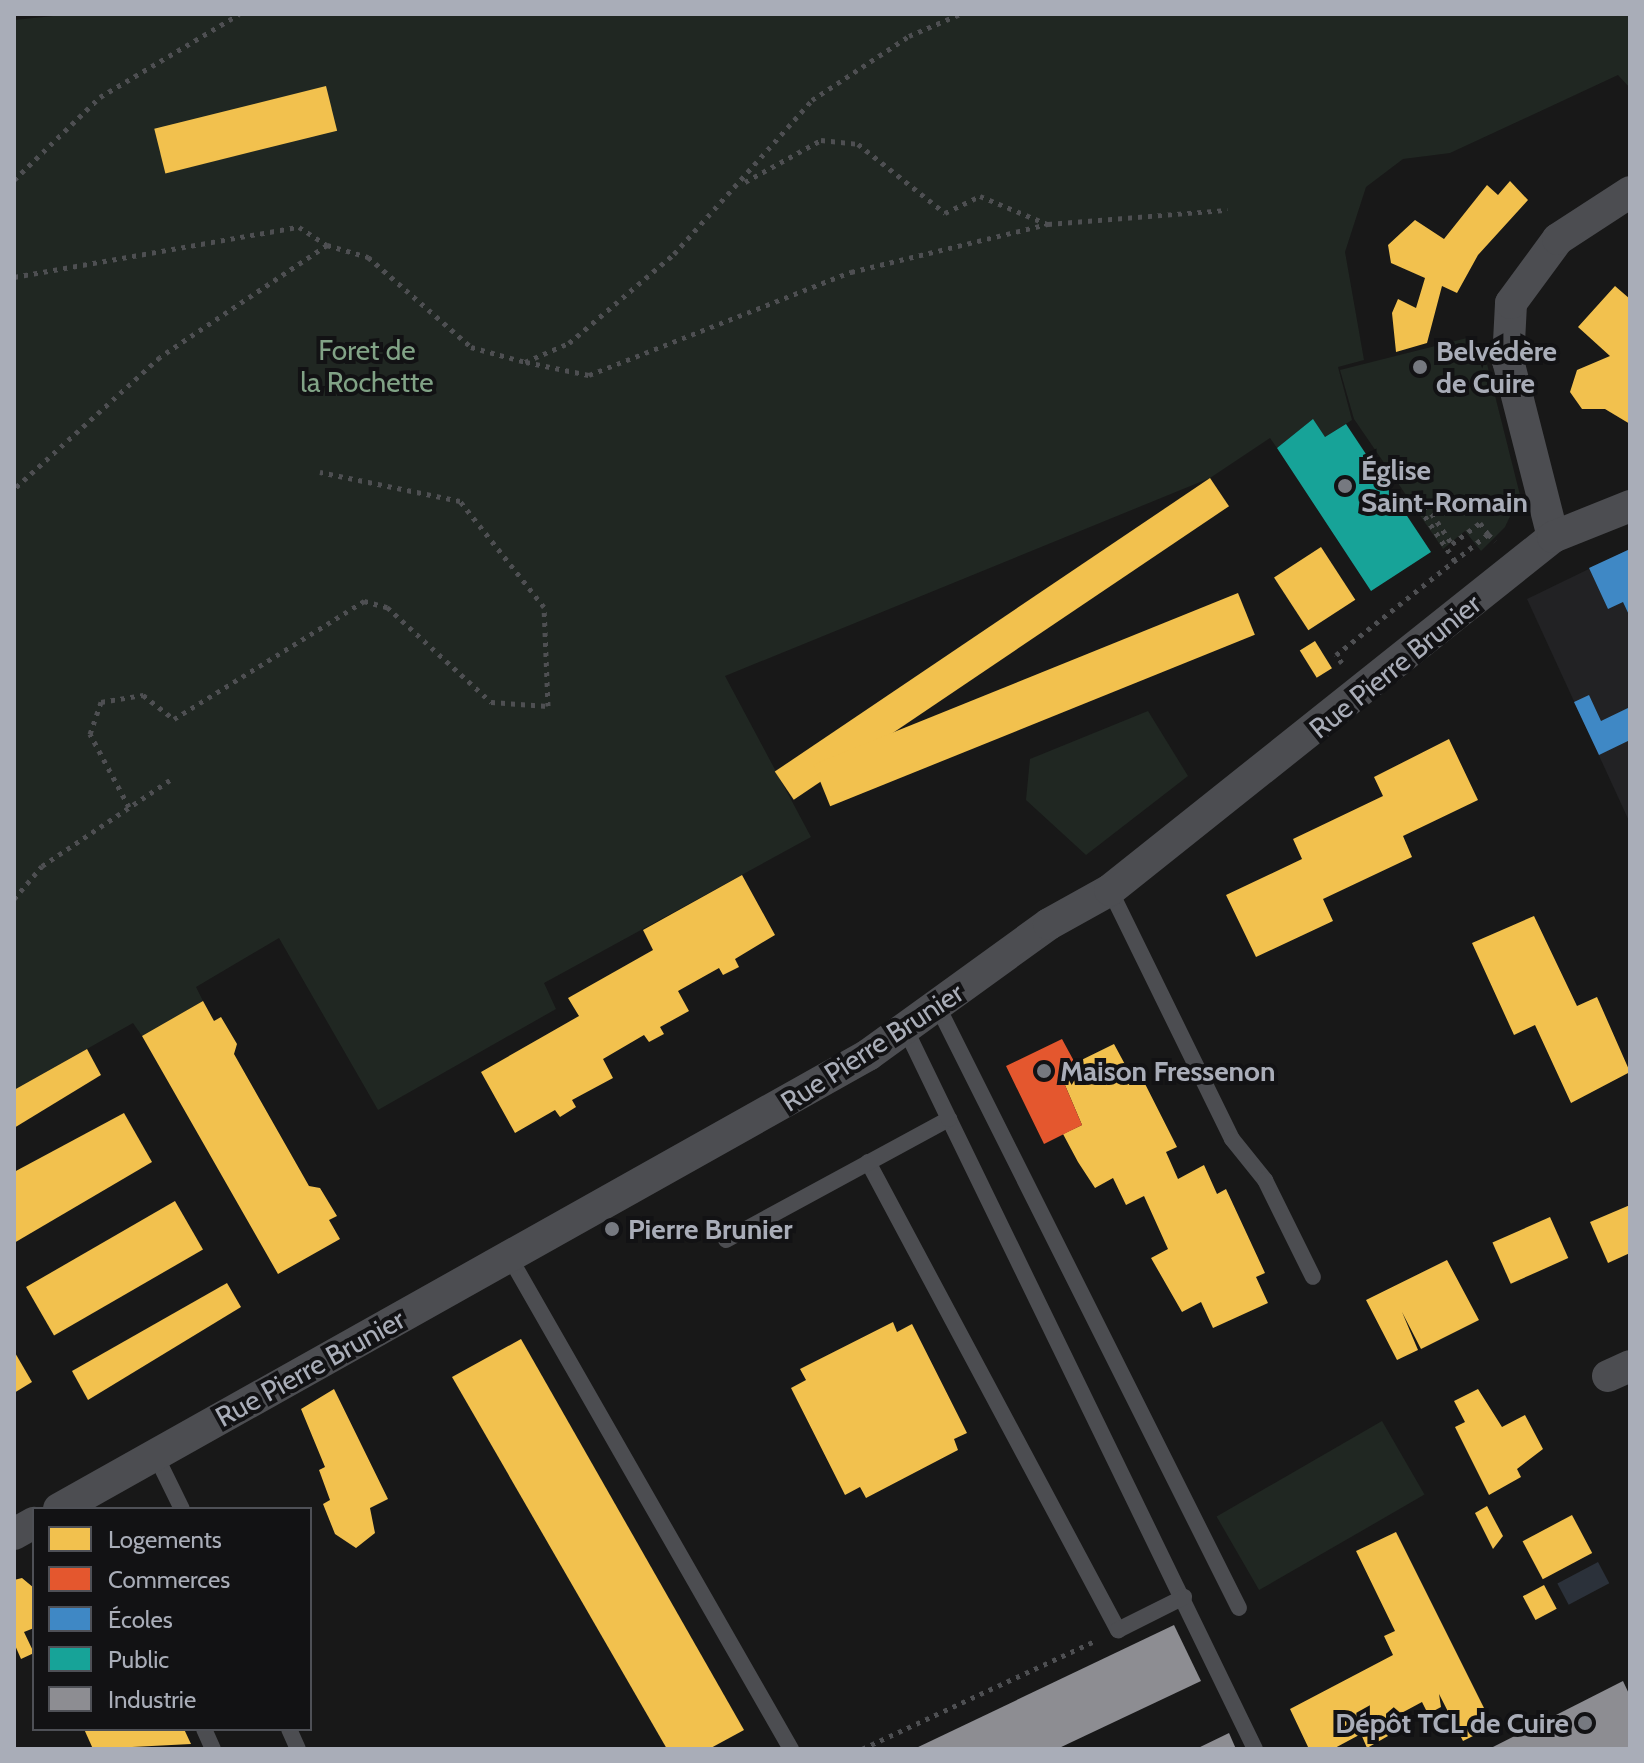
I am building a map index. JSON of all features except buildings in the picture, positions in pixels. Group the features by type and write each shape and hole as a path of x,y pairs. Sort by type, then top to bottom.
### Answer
{"street":[{"path":"1553,537 1508,361 1511,303 1558,239 1630,192"},
{"name":"Rue Pierre Brunier","path":"67,1507 95,1500 155,1454 510,1258 906,1030 1049,924 1110,890 1553,537 1630,506"},
{"path":"14,1534 32,1524"}],"lane":[{"path":"1110,890 1232,1139 1265,1180 1313,1277"},
{"path":"938,1007 1239,1608"},
{"path":"906,1030 1184,1597 1255,1749"},
{"path":"726,1240 949,1119"},
{"path":"868,1162 1118,1630 1184,1597"},
{"path":"510,1258 791,1749"},
{"path":"155,1454 181,1507"}],"path":[{"path":"14,180 100,97 239,14"},
{"path":"525,362 569,343 674,254 740,185 812,100 909,36 960,14"},
{"path":"740,185 821,140 858,144 945,213 980,196 1048,224"},
{"path":"14,277 299,227 327,245 368,257 471,347 589,375 851,272 1048,224 1227,210"},
{"path":"14,489 160,357 327,245"},
{"path":"129,807 90,734 101,702 143,695 174,719 364,601 387,607 491,702 548,706 544,607 460,501 320,472"},
{"path":"1455,561 1420,509 1426,505 1452,544 1480,523 1498,545"},
{"path":"1340,653 1488,534"},
{"path":"14,899 42,866 170,780"},
{"path":"862,1749 1118,1630"}],"shaded area":[{"path":"1630,549 1630,823 1527,599"},
{"path":"1598,1562 1609,1583 1569,1605 1557,1584"}],"green space":[{"name":"Foret de la Rochette","path":"73,14 1630,14 1630,88 1618,75 1450,153 1403,159 1366,187 1345,252 1364,360 1338,367 1352,420 1325,437 1312,420 1277,448 1270,438 1210,478 725,676 811,837 544,983 556,1009 378,1110 279,938 196,987 203,1001 142,1036 133,1023 14,1090 14,20"},
{"path":"1467,338 1483,348 1520,495 1505,527 1481,551 1465,531 1443,549 1354,419 1340,370"},
{"path":"1148,711 1188,776 1086,855 1026,800 1030,759"},
{"path":"1382,1421 1424,1495 1259,1590 1217,1516"}],"place":[{"name":"Belvédère de Cuire","path":"1420,367"},
{"name":"Église Saint-Romain","path":"1345,486"},
{"name":"Maison Fressenon","path":"1044,1071"},
{"name":"Pierre Brunier","path":"612,1229"},
{"name":"Dépôt TCL de Cuire","path":"1585,1723"}]}
